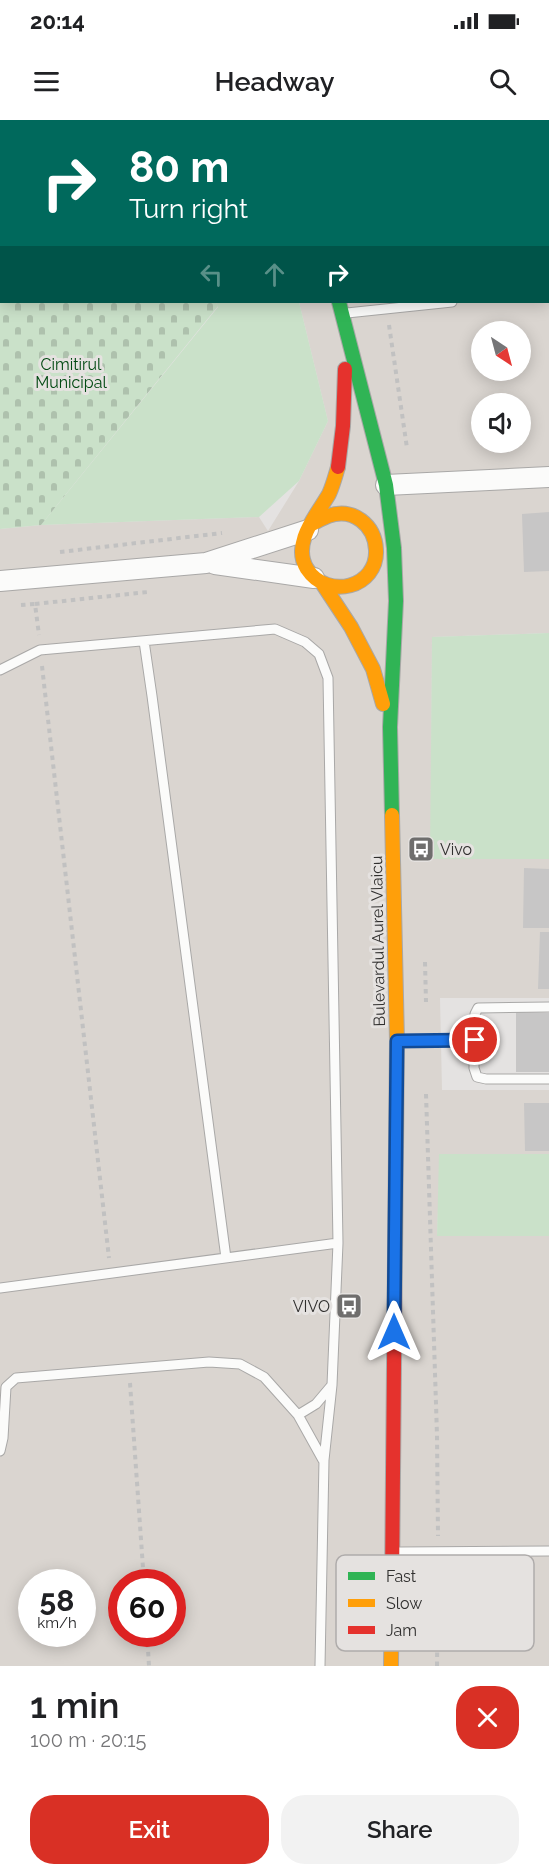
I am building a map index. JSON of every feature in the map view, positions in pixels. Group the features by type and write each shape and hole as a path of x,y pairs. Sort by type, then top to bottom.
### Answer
{"main road":[{"name":"Bulevardul Aurel Vlaicu","path":"340,308 386,485 394,548 396,601 390,727 397,1041 394,1555"},
{"name":"Bulevardul Aurel Vlaicu","path":"347,332 343,438 334,483 303,542 302,555 306,568 318,580 351,627 373,669 390,727"},
{"path":"386,485 372,514 377,544 378,577 396,601"},
{"path":"310,527 323,516 335,512 358,517 372,514"},
{"path":"318,580 334,587 346,587 378,577"}],"street":[{"path":"386,485 549,477"},
{"path":"206,563 310,527"},
{"path":"9,580 206,563 257,568 318,580"}],"lane":[{"path":"340,308 433,303"},
{"path":"0,587 9,580"},
{"path":"0,670 40,650 275,629 304,642 319,654 328,678 338,1243 332,1385 324,1460 320,1666"},
{"path":"144,640 226,1258"},
{"path":"549,1007 478,1008 475,1014 474,1068 477,1077 549,1079"},
{"path":"397,1041 475,1040"},
{"path":"0,1288 338,1243"},
{"path":"0,1451 6,1387 16,1378 209,1362 240,1364 264,1377 298,1415 324,1460"},
{"path":"298,1415 316,1404 332,1385"},
{"path":"394,1552 549,1551"}],"path":[{"path":"50,553 229,532"},
{"path":"21,605 35,604 111,1274"},
{"path":"426,1089 437,1424 438,1555"},
{"path":"129,1368 143,1569"},
{"path":"148,1647 149,1666"},
{"path":"437,1651 437,1666"}],"shaded area":[{"path":"299,303 549,303 549,633 432,637 431,859 549,859 549,998 440,998 442,1090 549,1090 549,1154 440,1154 437,1236 549,1236 549,1666 0,1666 0,529 41,525 259,517 268,531 299,481 328,421"}],"green space":[{"name":"Cimitirul Municipal","path":"0,303 216,303 218,306 41,525 0,529"},
{"path":"216,303 299,303 328,421 299,481 259,517 41,525 218,307"},
{"path":"549,633 549,859 430,859 432,637"},
{"path":"439,1154 549,1154 549,1236 437,1236"}],"building":[{"path":"549,512 549,571 524,572 522,514"},
{"path":"524,868 549,869 549,928 523,928"},
{"path":"540,932 549,932 549,989 538,989"},
{"path":"516,1012 549,1013 549,1072 516,1072"},
{"path":"524,1103 549,1103 549,1151 525,1151"}],"traffic: fast":[{"path":"339,303 386,485 394,548 396,601 390,727 392,815"}],"traffic: slow":[{"path":"312,524 337,514 346,514 361,520 372,533 375,541 374,563 369,573 361,581 350,585 339,587 327,585 316,579 307,569 303,559 302,549 307,530 329,494 338,467"},
{"path":"322,583 351,627 373,669 383,704"},
{"path":"392,815 397,1041 395,1257"},
{"path":"391,1651 391,1666"}],"traffic: jam":[{"path":"338,467 343,426 345,369"},
{"path":"392,1555 395,1257"}],"place":[{"name":"Vivo","path":"421,849"},
{"name":"VIVO","path":"349,1306"}],"route":[{"path":"394,1332 397,1041 475,1040"}]}
